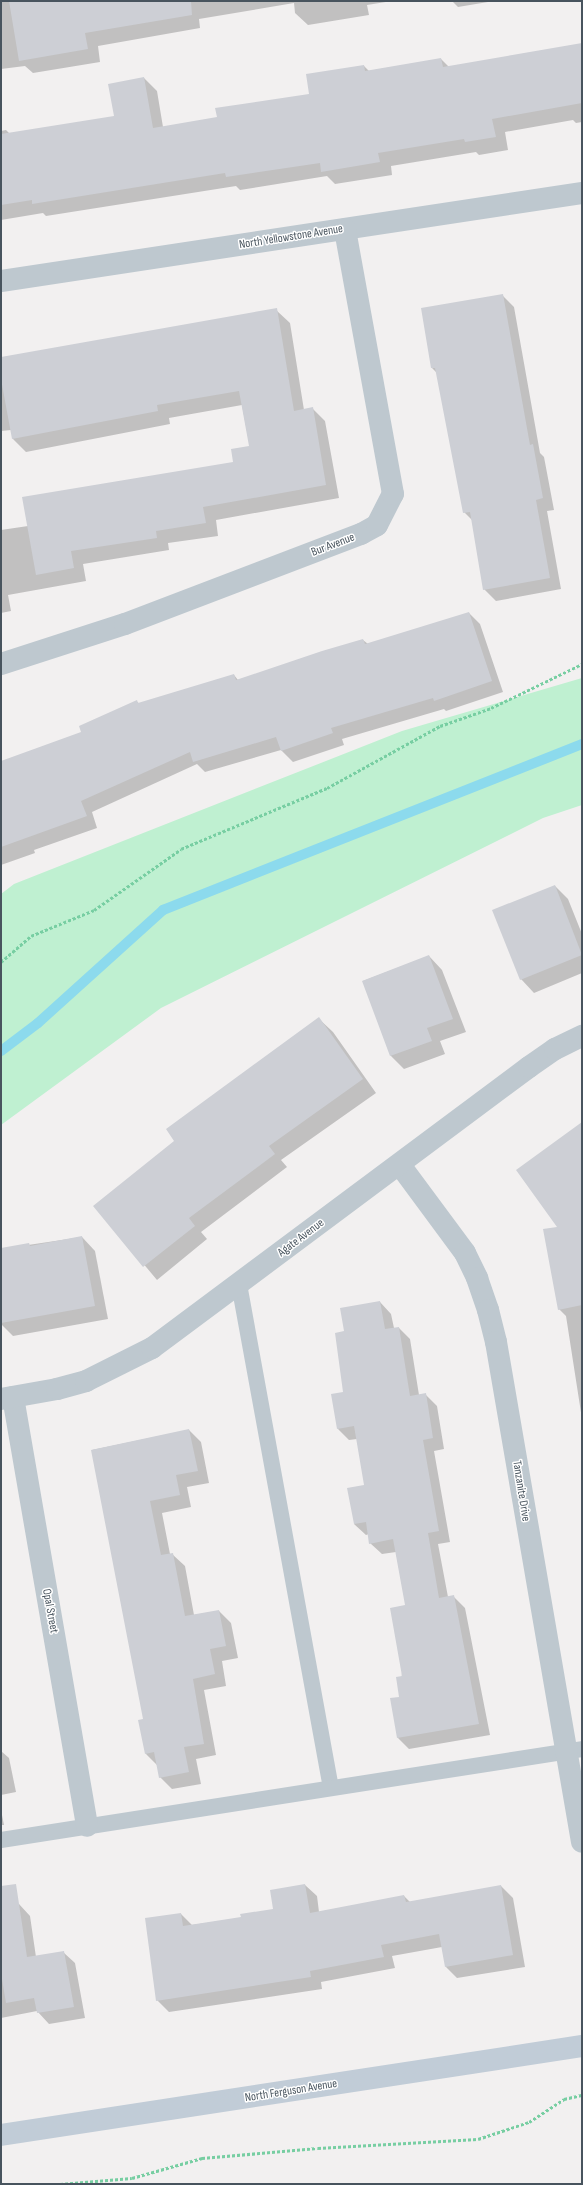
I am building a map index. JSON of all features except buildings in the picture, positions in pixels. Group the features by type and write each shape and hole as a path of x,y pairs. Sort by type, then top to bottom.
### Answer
{"street":[{"name":"North Yellowstone Avenue","path":"1,282 582,193"},
{"name":"Bur Avenue","path":"1,664 125,624 361,534 377,525 393,494 345,229"},
{"name":"Agate Avenue","path":"7,1398 57,1389 115,1368 152,1348 400,1165 529,1067 555,1049 582,1036"},
{"name":"Tanzanite Drive","path":"400,1165 465,1253 478,1278 488,1310 498,1350 573,1750 582,1842"},
{"name":"Opal Street","path":"7,1398 87,1826"},
{"name":"North Ferguson Avenue","path":"1,2135 582,2046"}],"lane":[{"path":"239,1284 331,1788"},
{"path":"1,1840 573,1750"}],"path":[{"path":"1,962 31,936 94,910 181,849 327,788 440,726 491,708 582,664"},
{"path":"60,2184 132,2178 202,2158 318,2148 478,2139 529,2122 564,2099 582,2095"}],"green space":[{"path":"582,678 582,805 543,818 161,1008 1,1125 1,894 14,884 402,731"}],"waterway":[{"path":"1,1051 38,1023 163,910 582,744"}]}
